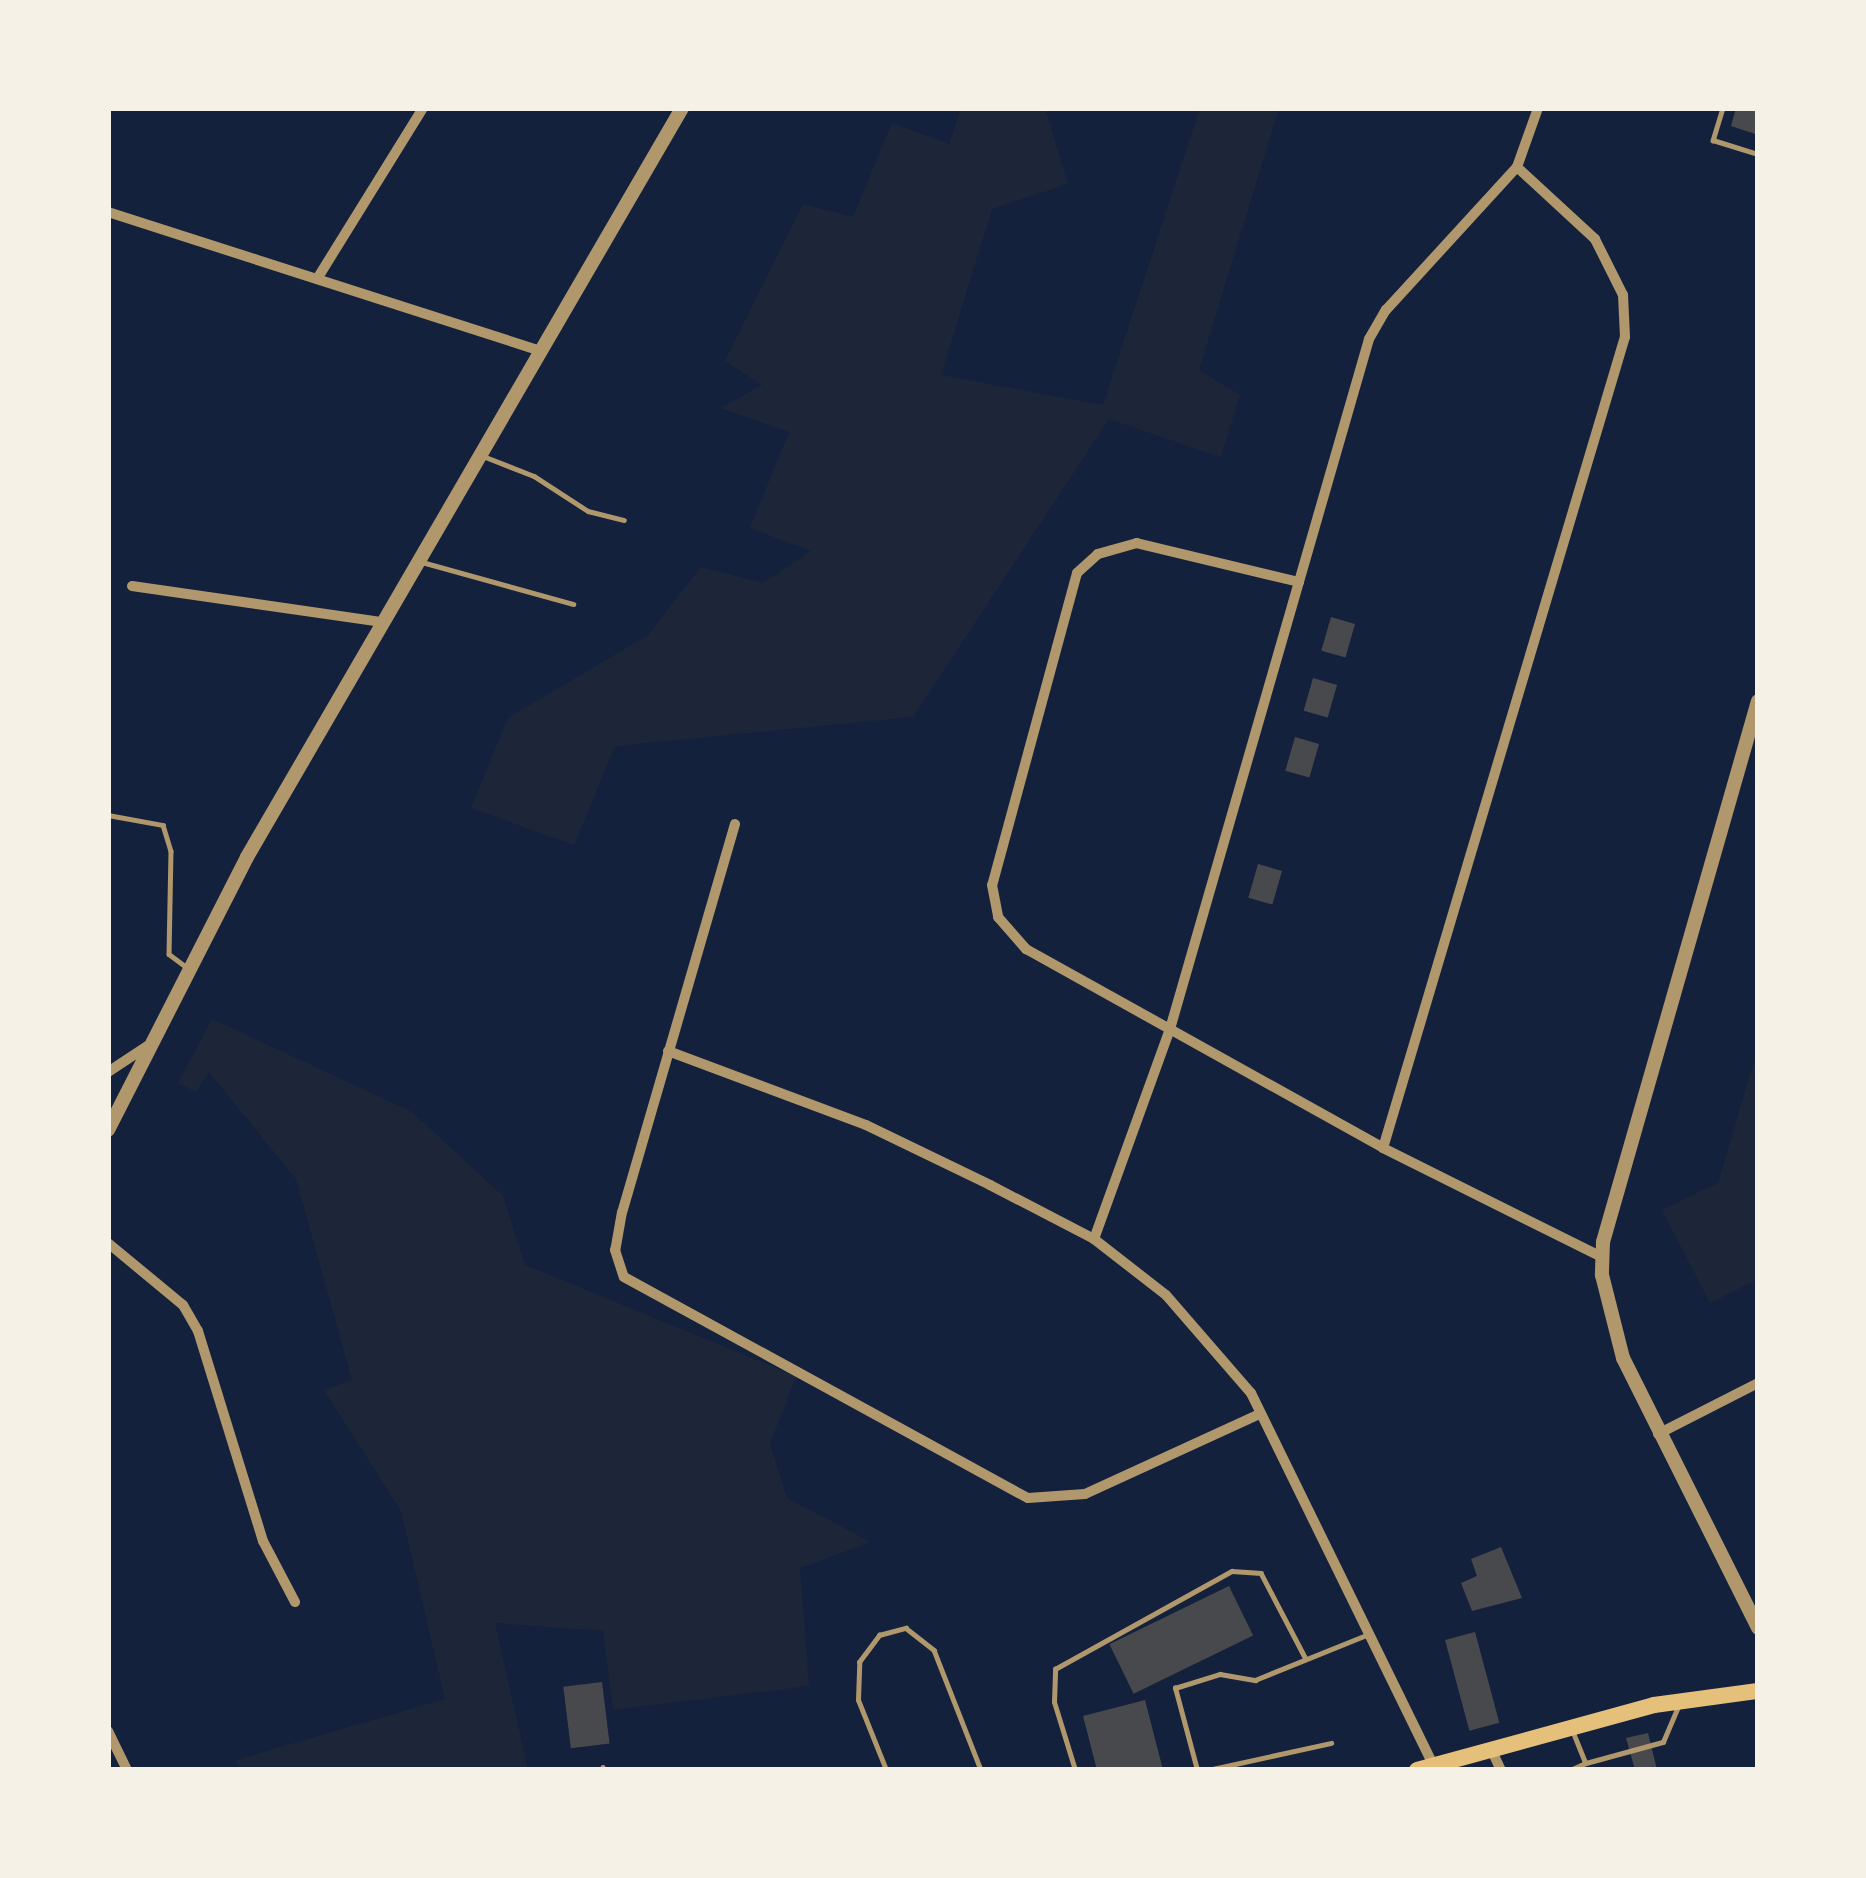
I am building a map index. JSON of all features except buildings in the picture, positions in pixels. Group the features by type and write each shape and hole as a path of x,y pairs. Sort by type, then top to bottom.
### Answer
{"main road":[{"path":"1425,1768 1680,1701 1758,1691"}],"street":[{"path":"317,279 422,108"},
{"path":"108,1130 190,969 382,622 682,108"},
{"path":"1094,1239 1170,1029 1369,339 1386,310 1517,167 1538,108"},
{"path":"1383,1148 1625,337 1623,296 1595,238 1517,167"},
{"path":"108,212 538,350"},
{"path":"1299,582 1137,543 1098,554 1077,572 992,885 993,904 1026,949 1383,1148 1602,1258"},
{"path":"132,586 382,622"},
{"path":"1758,701 1602,1258 1609,1315 1658,1434 1758,1628"},
{"path":"735,824 622,1212 620,1265 634,1287 1028,1498 1085,1494 1260,1414"},
{"path":"108,1072 152,1043"},
{"path":"668,1051 866,1125 1094,1239 1224,1355 1260,1414 1369,1634 1425,1768"},
{"path":"108,1243 183,1305 198,1331 263,1541 295,1602"},
{"path":"1658,1434 1758,1384"},
{"path":"108,1731 127,1770"},
{"path":"1492,1751 1501,1770"}],"lane":[{"path":"1723,108 1713,140 1758,153"},
{"path":"478,454 534,476 588,512 624,520"},
{"path":"417,561 573,604"},
{"path":"108,814 163,825 171,851 169,954 190,969"},
{"path":"1075,1770 1054,1702 1055,1669 1232,1571 1261,1573 1306,1659"},
{"path":"886,1770 858,1700 859,1662 879,1635 905,1628 934,1650 982,1770"},
{"path":"1197,1770 1175,1688 1220,1674 1255,1680 1369,1634"},
{"path":"1570,1770 1663,1742 1680,1701"},
{"path":"1571,1728 1586,1763"},
{"path":"1208,1770 1331,1743"}],"shaded area":[{"path":"961,108 1045,108 1068,184 992,209 941,375 1103,405 1200,108 1279,108 1199,370 1240,395 1221,457 1109,419 913,717 615,746 574,845 471,808 508,718 648,635 701,567 763,583 811,551 750,528 789,432 721,408 762,385 725,361 803,204 853,217 892,123 949,144"},
{"path":"212,1019 412,1112 503,1196 525,1265 796,1376 770,1444 787,1498 871,1542 800,1568 809,1686 613,1710 603,1631 495,1623 528,1770 240,1770 236,1760 445,1699 401,1511 324,1390 352,1380 296,1179 209,1072 196,1092 178,1083"},
{"path":"1758,1048 1758,1279 1710,1303 1662,1210 1718,1183"}]}
